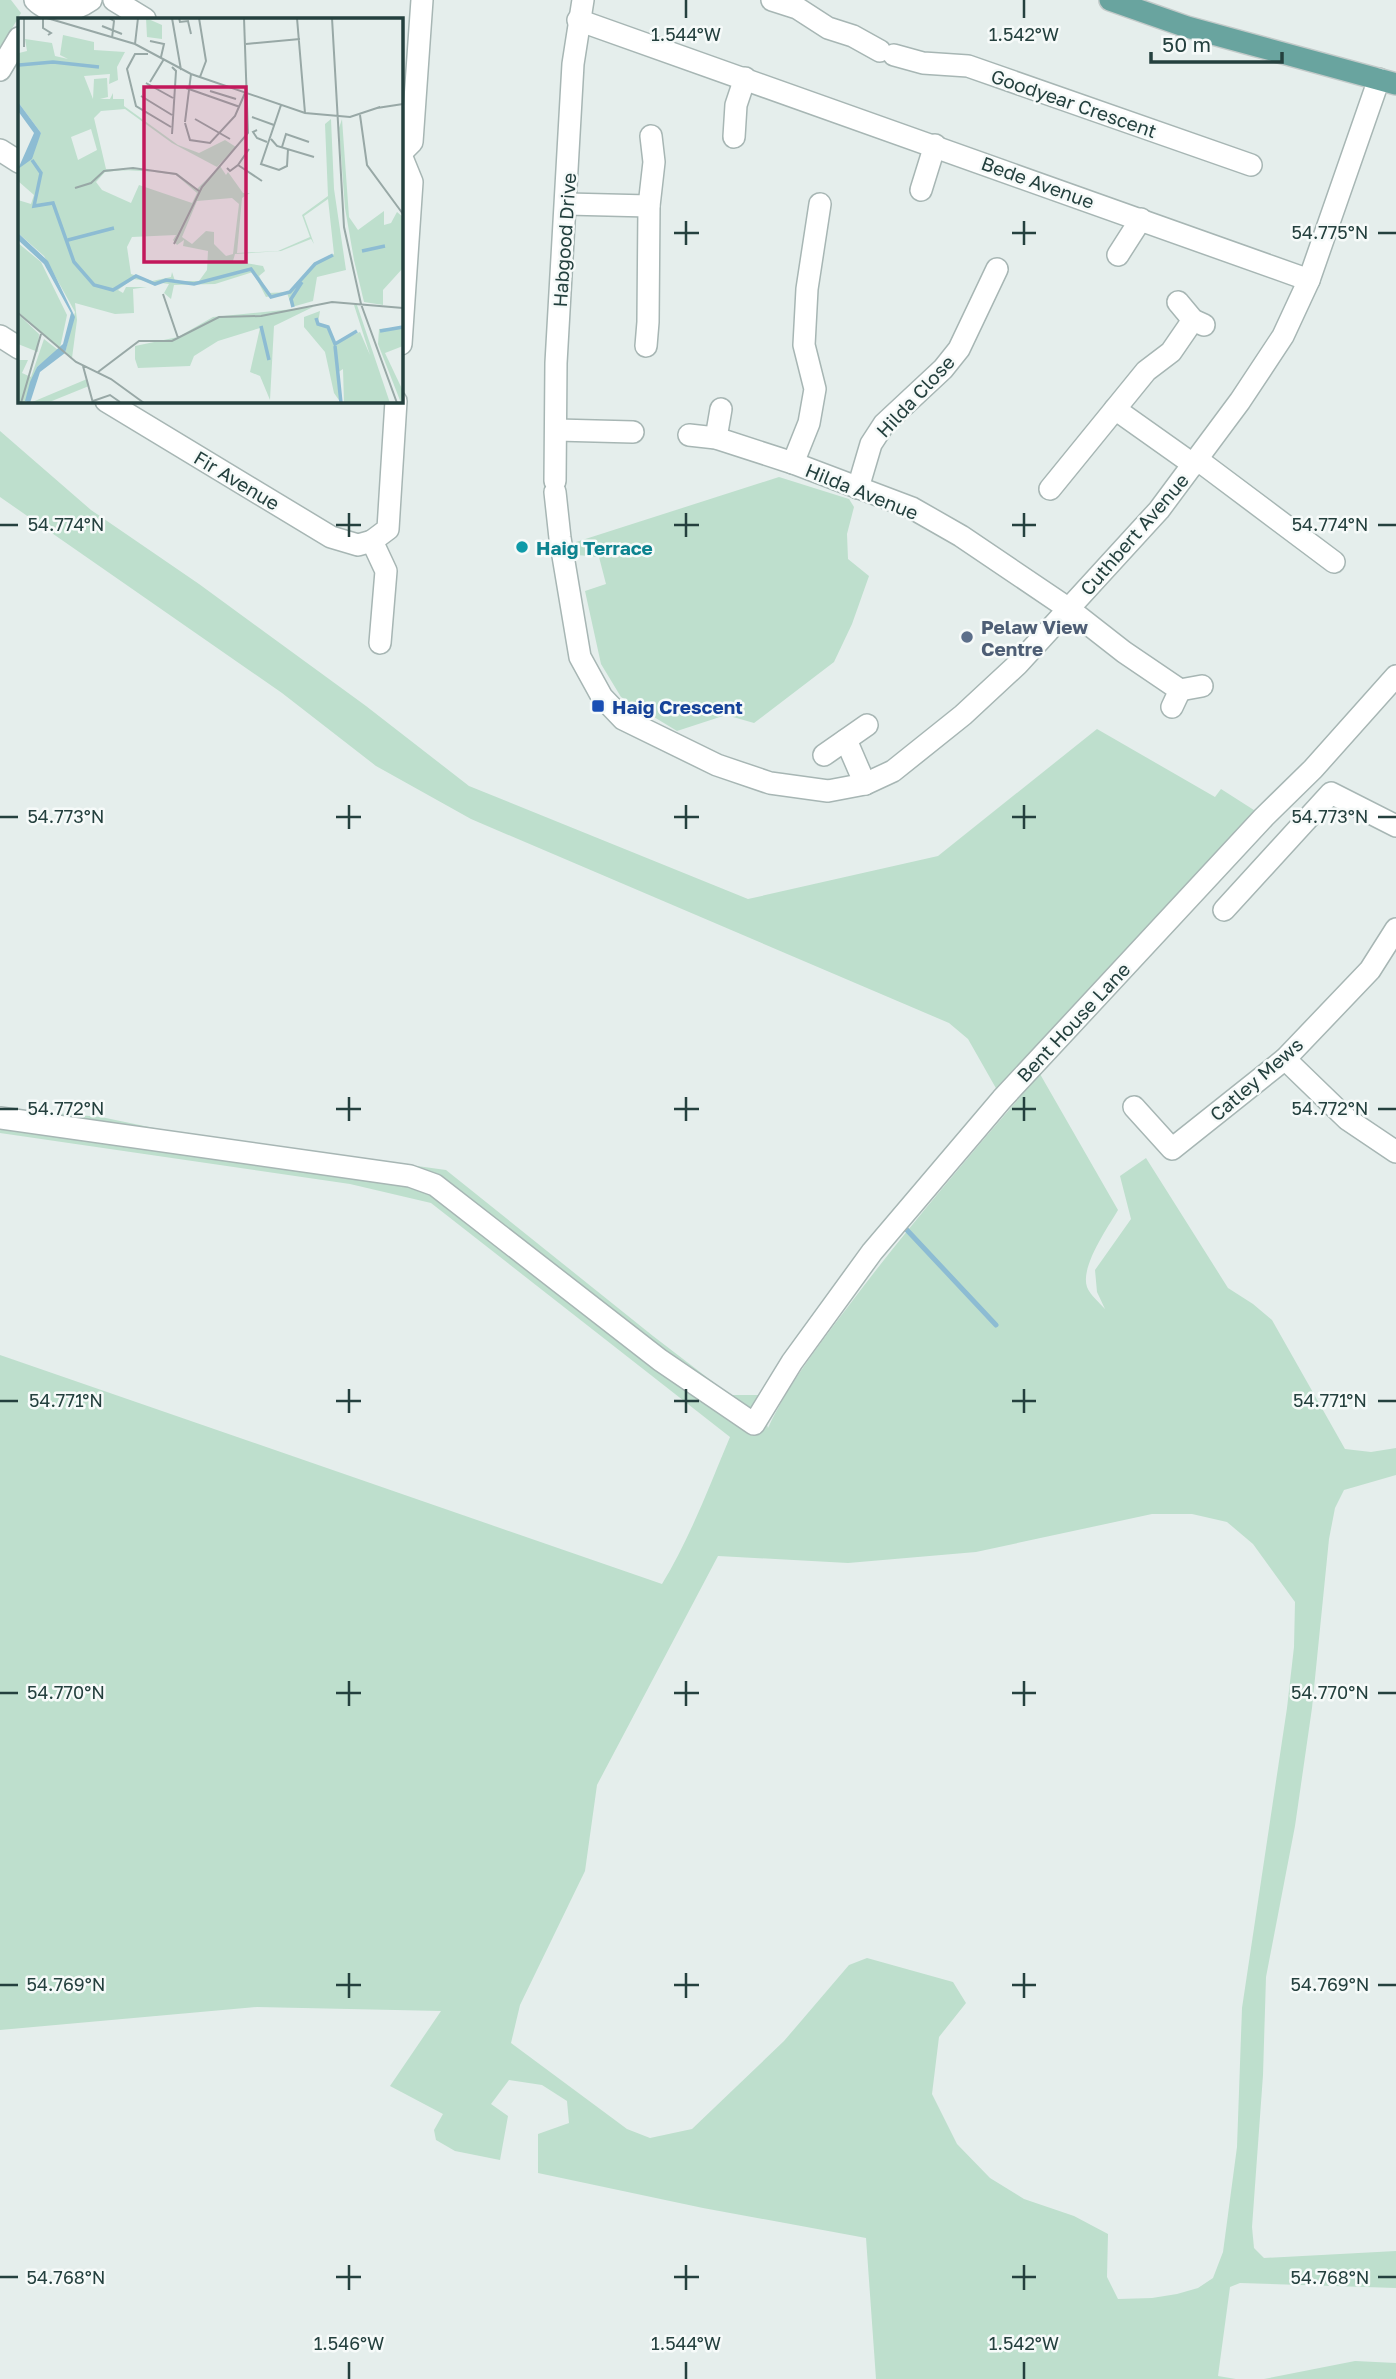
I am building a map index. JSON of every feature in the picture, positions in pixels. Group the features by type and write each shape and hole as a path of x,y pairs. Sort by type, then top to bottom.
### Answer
{"main road":[{"path":"1110,0 1187,27 1387,81"}],"street":[{"path":"35,8 73,10 91,0"},
{"path":"114,0 143,18"},
{"path":"402,153 412,142 422,0"},
{"name":"Goodyear Crescent","path":"772,0 797,8 828,28 853,36 887,53 923,63 968,66 1251,165"},
{"name":"Bede Avenue","path":"581,10 745,78 1309,280"},
{"name":"Habgood Drive","path":"581,10 573,64 556,363 555,487 560,538 580,657 602,697 623,719 717,765 770,783 828,791 857,786"},
{"path":"0,70 18,40"},
{"path":"734,137 736,105 745,78"},
{"name":"Cuthbert Avenue","path":"857,786 893,771 963,715 1018,664 1159,510 1196,462 1283,336 1309,280 1356,145 1387,81"},
{"path":"646,346 649,206 654,162 651,136"},
{"path":"921,190 936,145"},
{"path":"0,150 18,161"},
{"path":"402,157 412,182 402,329"},
{"path":"567,204 649,206"},
{"path":"793,463 809,423 815,389 804,345 807,289 820,204"},
{"path":"1118,255 1141,219"},
{"name":"Hilda Close","path":"858,488 871,444 884,424 943,369 959,349 997,269"},
{"path":"1050,489 1146,371 1171,352 1200,323 1178,302"},
{"path":"0,336 18,347"},
{"name":"Fir Avenue","path":"108,402 331,537 358,545 372,541"},
{"path":"380,643 386,571 372,541 388,530 396,402"},
{"path":"716,438 721,409"},
{"path":"1115,409 1196,462"},
{"path":"557,430 633,432"},
{"name":"Hilda Avenue","path":"689,435 716,438 793,463 912,508 961,537 1069,609"},
{"name":"Cuthbert Avenue","path":"1196,462 1334,562"},
{"name":"Cuthbert Avenue","path":"1069,609 1124,652 1176,698 1202,686"},
{"name":"Bent House Lane","path":"0,1118 410,1176 435,1185 660,1360 754,1424 792,1362 872,1252 993,1109 1264,817 1313,769 1396,676"},
{"path":"824,755 867,725"},
{"path":"846,740 857,786"},
{"path":"1224,910 1331,793 1396,826"},
{"name":"Catley Mews","path":"1134,1107 1172,1149 1285,1059 1370,970 1396,929"},
{"path":"1285,1059 1347,1119 1396,1152"}],"green space":[{"path":"0,0 11,0 21,13 0,49"},
{"path":"0,431 91,510 199,584 366,706 469,786 748,899 938,856 1097,729 1215,797 1221,789 1257,812 997,1090 968,1039 949,1023 471,819 376,766 282,693 0,497"},
{"path":"779,477 849,499 854,507 847,534 848,559 869,576 852,624 834,662 754,723 726,715 677,731 621,697 601,664 585,591 606,584 599,557 577,555 576,542"},
{"path":"1040,1074 1118,1210 1096,1247 1087,1269 1088,1290 1105,1309 1097,1292 1095,1270 1131,1219 1120,1176 1146,1158 1228,1288 1272,1320 1345,1449 1371,1452 1396,1448 1396,1475 1344,1490 1335,1508 1329,1539 1312,1708 1295,1826 1266,1977 1263,2075 1252,2227 1254,2248 1264,2258 1396,2251 1396,2288 1240,2283 1230,2287 1218,2376 1236,2379 876,2379 866,2238 703,2208 538,2173 538,2134 569,2123 567,2101 542,2085 509,2080 491,2104 508,2116 500,2160 455,2151 436,2140 434,2130 443,2114 390,2086 441,2011 257,2007 0,2030 0,1355 662,1584 690,1530 730,1437 431,1203 350,1184 0,1133 0,1108 101,1117 178,1133 446,1170 730,1395 758,1395 768,1428 796,1378 853,1300 921,1214","holes":["1152,1514 1192,1514 1227,1522 1253,1544 1295,1602 1294,1647 1287,1708 1242,2008 1237,2147 1223,2252 1213,2278 1198,2288 1177,2294 1118,2299 1107,2277 1108,2234 1074,2216 1024,2199 990,2178 957,2144 932,2094 939,2037 966,2003 953,1982 867,1958 849,1965 784,2041 692,2129 650,2138 627,2129 511,2043 520,2005 585,1871 597,1785 718,1556 848,1563 976,1552"]},
{"path":"1355,2361 1396,2363 1396,2379 1264,2379"}],"waterway":[{"path":"906,1229 996,1325"}],"place":[{"name":"Haig Terrace","path":"522,547"},
{"name":"Pelaw View Centre","path":"967,637"},
{"name":"Haig Crescent","path":"598,706"}]}
